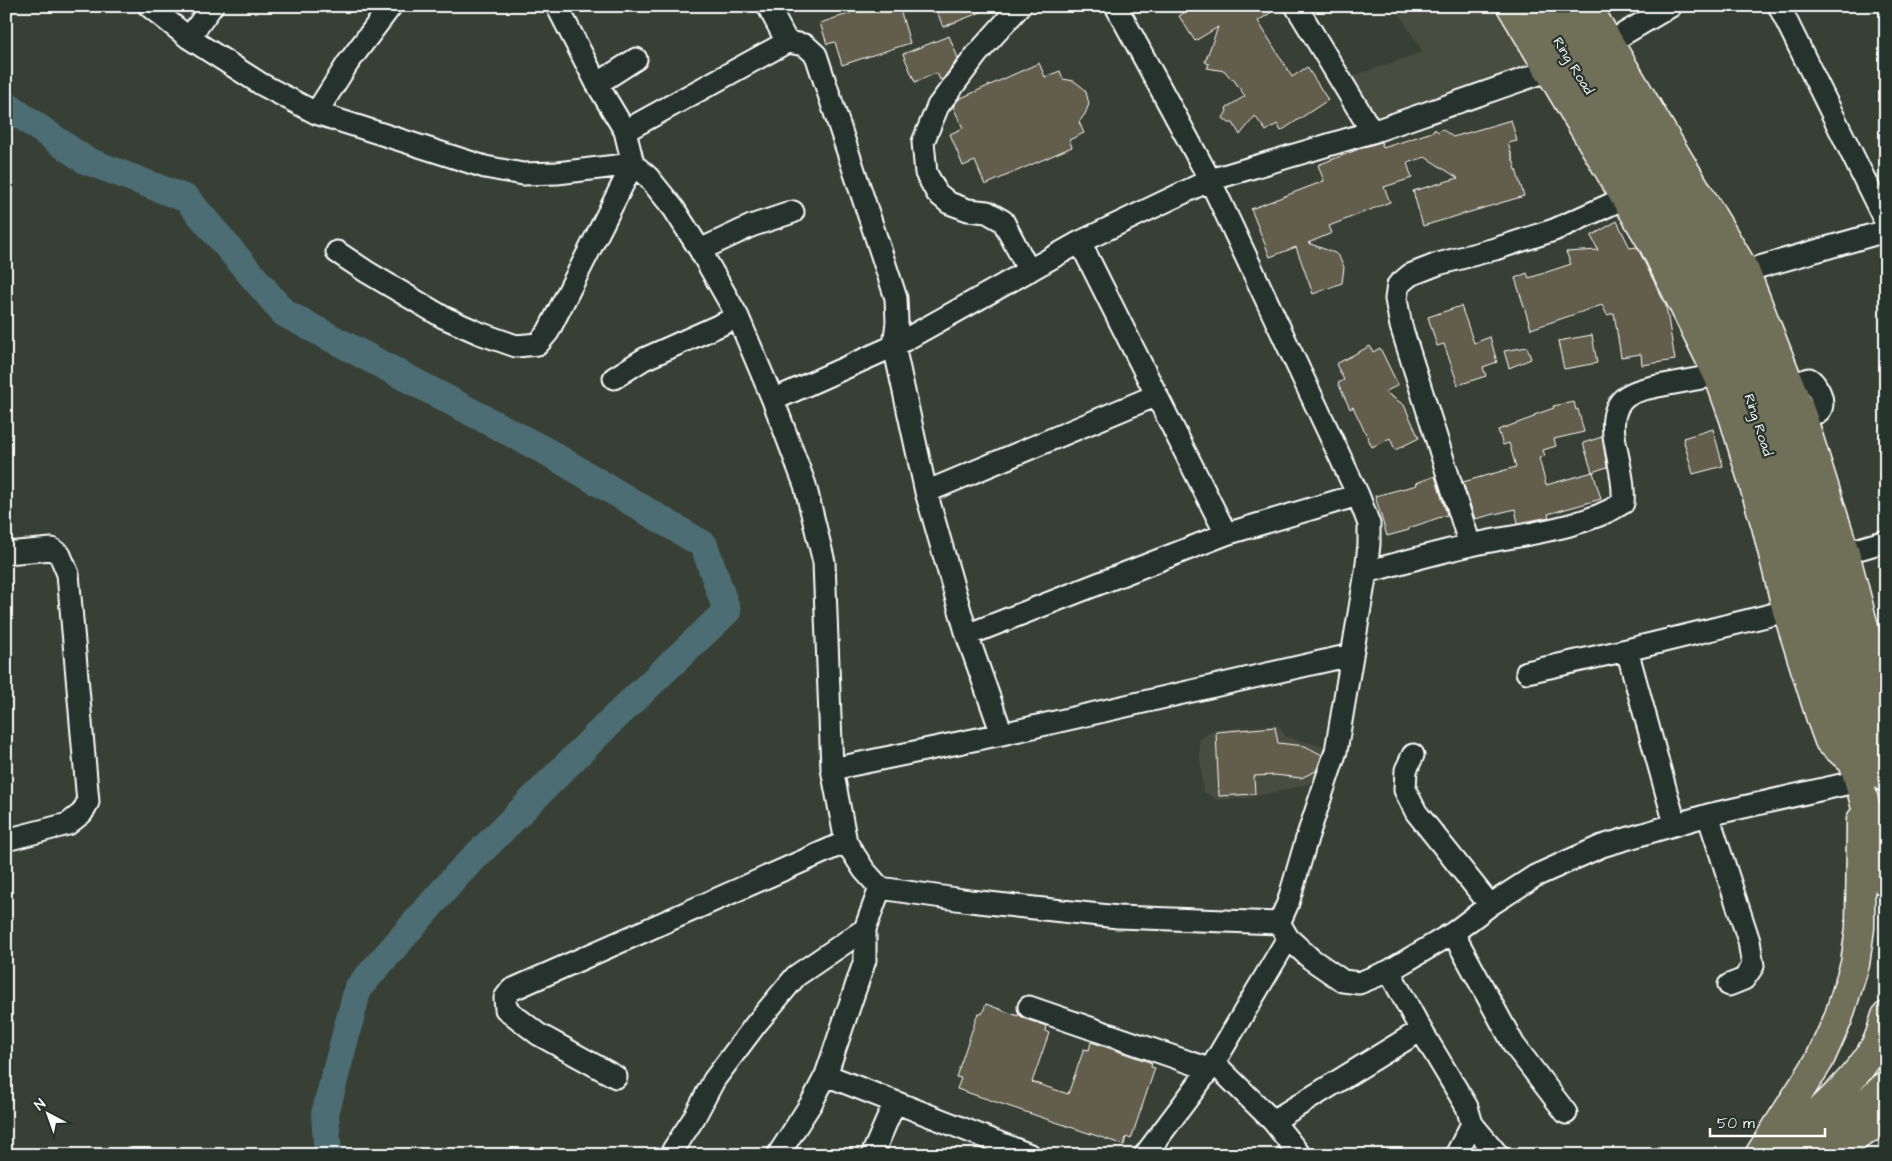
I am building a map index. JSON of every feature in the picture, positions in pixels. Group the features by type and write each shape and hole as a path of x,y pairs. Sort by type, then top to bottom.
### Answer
{"main road":[{"path":"1511,6 1627,197 1654,246 1718,375 1734,419 1766,526 1787,611 1829,741 1871,770 1860,857 1861,904 1854,964 1838,1019 1819,1061 1759,1155"},
{"name":"Ring Road","path":"1536,6 1645,183 1702,288 1738,366 1756,414 1808,593 1871,770"},
{"name":"Ring Road","path":"1559,6 1627,115 1695,231 1740,313 1768,380 1871,770 1886,882"},
{"path":"1587,6 1745,271 1802,416 1845,553 1886,712"},
{"path":"1771,1155 1829,1102 1859,1068 1877,1042 1886,1016"},
{"path":"1810,1155 1886,1085"},
{"path":"1827,1155 1881,1129"}],"street":[{"path":"149,6 190,38 262,84 316,113 485,167 523,174 558,173 633,164"},
{"path":"190,38 212,6"},
{"path":"316,113 348,63 391,6"},
{"path":"556,6 597,84 625,131 633,164 649,178 674,209 738,317 773,400 805,485 824,562 832,769 846,842 864,870 880,888 970,901 1118,917 1283,931 1311,959 1343,981 1359,983 1389,971 1453,933 1490,905 1535,876 1602,846 1871,770"},
{"path":"768,6 787,42"},
{"path":"1020,6 977,54 938,106 922,142 926,173 937,193 949,203 968,210 987,212 1002,221 1029,270"},
{"path":"1116,6 1210,180 1358,495 1369,524 1366,572 1336,751 1307,838 1288,903 1283,931 1211,1066 1145,1155"},
{"path":"1296,6 1372,132"},
{"path":"1610,42 1671,6"},
{"path":"1779,6 1886,223"},
{"path":"625,131 787,42 805,45 816,55 896,298 897,322 894,346 926,492 968,635 1002,734"},
{"path":"597,84 636,59"},
{"path":"773,400 894,346 1080,242 1210,180 1372,132 1550,70"},
{"path":"337,252 443,317 479,333 516,346 538,344 548,332 633,164"},
{"path":"1470,545 1402,326 1396,299 1398,285 1410,275 1438,264 1495,249 1554,230 1627,197"},
{"path":"700,250 751,226 794,212"},
{"path":"1745,271 1886,231"},
{"path":"1080,242 1226,534"},
{"path":"614,378 651,355 738,317"},
{"path":"1366,572 1470,545 1576,523 1608,513 1623,503 1624,486 1614,434 1614,414 1621,400 1637,389 1718,375"},
{"path":"926,492 1157,395"},
{"path":"968,635 1226,534 1358,495"},
{"path":"1845,553 1886,541"},
{"path":"6,553 52,549 60,555 68,574 88,802 82,813 68,824 6,840"},
{"path":"1527,672 1628,650 1787,611"},
{"path":"1628,650 1675,824"},
{"path":"832,769 1002,734 1351,655"},
{"path":"1412,755 1406,770 1405,790 1416,812 1490,905"},
{"path":"1708,815 1749,940 1753,966 1744,979 1729,985"},
{"path":"616,1077 538,1034 506,1009 505,998 511,990 846,842"},
{"path":"778,1155 812,1102 826,1075 865,960 865,929 880,888"},
{"path":"674,1150 714,1080 756,1024 796,976 865,929"},
{"path":"1453,933 1514,1045 1566,1113"},
{"path":"1389,971 1421,1030 1467,1107 1472,1124 1498,1155"},
{"path":"1029,1007 1211,1066 1273,1121 1300,1155"},
{"path":"1273,1121 1421,1030"},
{"path":"826,1075 895,1102 992,1148 1030,1155"},
{"path":"872,1155 895,1102"},
{"path":"1456,1155 1472,1124"}],"shaded area":[{"path":"1418,6 1492,6 1529,64 1366,121 1341,80 1423,52 1400,15"},
{"path":"1278,725 1286,737 1333,749 1324,779 1285,790 1245,798 1217,800 1203,791 1199,740 1214,730"}],"building":[{"path":"855,6 899,6 910,43 842,65 835,42 827,44 820,23 857,11"},
{"path":"935,6 993,6 994,7 943,27"},
{"path":"1194,6 1281,6 1258,21 1292,77 1307,67 1328,100 1281,131 1277,124 1266,131 1255,116 1240,135 1233,123 1229,123 1223,118 1227,111 1226,108 1245,96 1225,71 1207,68 1209,64 1205,62 1218,27 1195,41 1179,16"},
{"path":"949,36 958,58 943,79 940,80 937,73 915,82 903,54"},
{"path":"1039,63 1045,77 1060,71 1063,79 1074,81 1086,92 1089,104 1079,122 1084,133 1069,140 1072,147 985,185 975,161 963,166 950,134 963,128 953,107 959,99"},
{"path":"1511,120 1517,141 1508,143 1524,196 1423,226 1413,191 1458,178 1425,157 1407,163 1412,178 1384,187 1390,202 1329,226 1332,233 1308,243 1335,253 1339,257 1344,267 1342,283 1313,294 1296,247 1270,257 1251,209 1324,181 1318,165 1364,147 1381,142 1383,148 1432,132 1434,129 1439,132 1442,129 1453,137"},
{"path":"1617,221 1630,248 1637,247 1666,306 1675,360 1642,365 1641,354 1621,357 1614,313 1607,315 1602,305 1531,329 1515,278 1527,273 1529,278 1571,264 1566,252 1598,250 1591,236"},
{"path":"1461,306 1474,343 1490,337 1497,362 1483,367 1486,376 1458,385 1444,344 1437,346 1428,317"},
{"path":"1592,335 1597,363 1564,369 1558,341"},
{"path":"1370,346 1373,352 1380,348 1398,385 1385,392 1404,405 1419,438 1395,450 1390,438 1372,447 1353,407 1350,409 1338,383 1344,380 1336,364"},
{"path":"1527,347 1531,359 1509,368 1504,351"},
{"path":"1574,402 1576,410 1578,409 1584,432 1554,439 1556,446 1543,450 1545,456 1539,458 1546,485 1593,472 1601,499 1548,514 1549,517 1518,523 1515,509 1475,519 1463,482 1516,467 1509,443 1503,445 1498,430 1534,417 1534,415 1554,408 1553,406"},
{"path":"1713,429 1723,466 1693,474 1683,438"},
{"path":"1602,437 1607,467 1592,472 1583,443"},
{"path":"1435,476 1447,515 1409,528 1409,530 1387,536 1375,496 1417,485 1416,483"},
{"path":"1275,727 1278,743 1305,746 1322,755 1316,771 1301,778 1275,775 1254,776 1255,794 1219,796 1216,732"},
{"path":"986,1004 1018,1016 1019,1014 1025,1019 1046,1026 1045,1031 1049,1033 1032,1082 1068,1094 1084,1049 1089,1050 1091,1042 1152,1063 1151,1067 1155,1068 1131,1139 1126,1137 1124,1145 957,1089 961,1078 956,1077 978,1013 982,1014"}],"waterway":[{"path":"6,105 85,160 187,199 284,313 549,453 704,545 727,611 614,718 458,874 358,988 325,1114 328,1155"}]}
